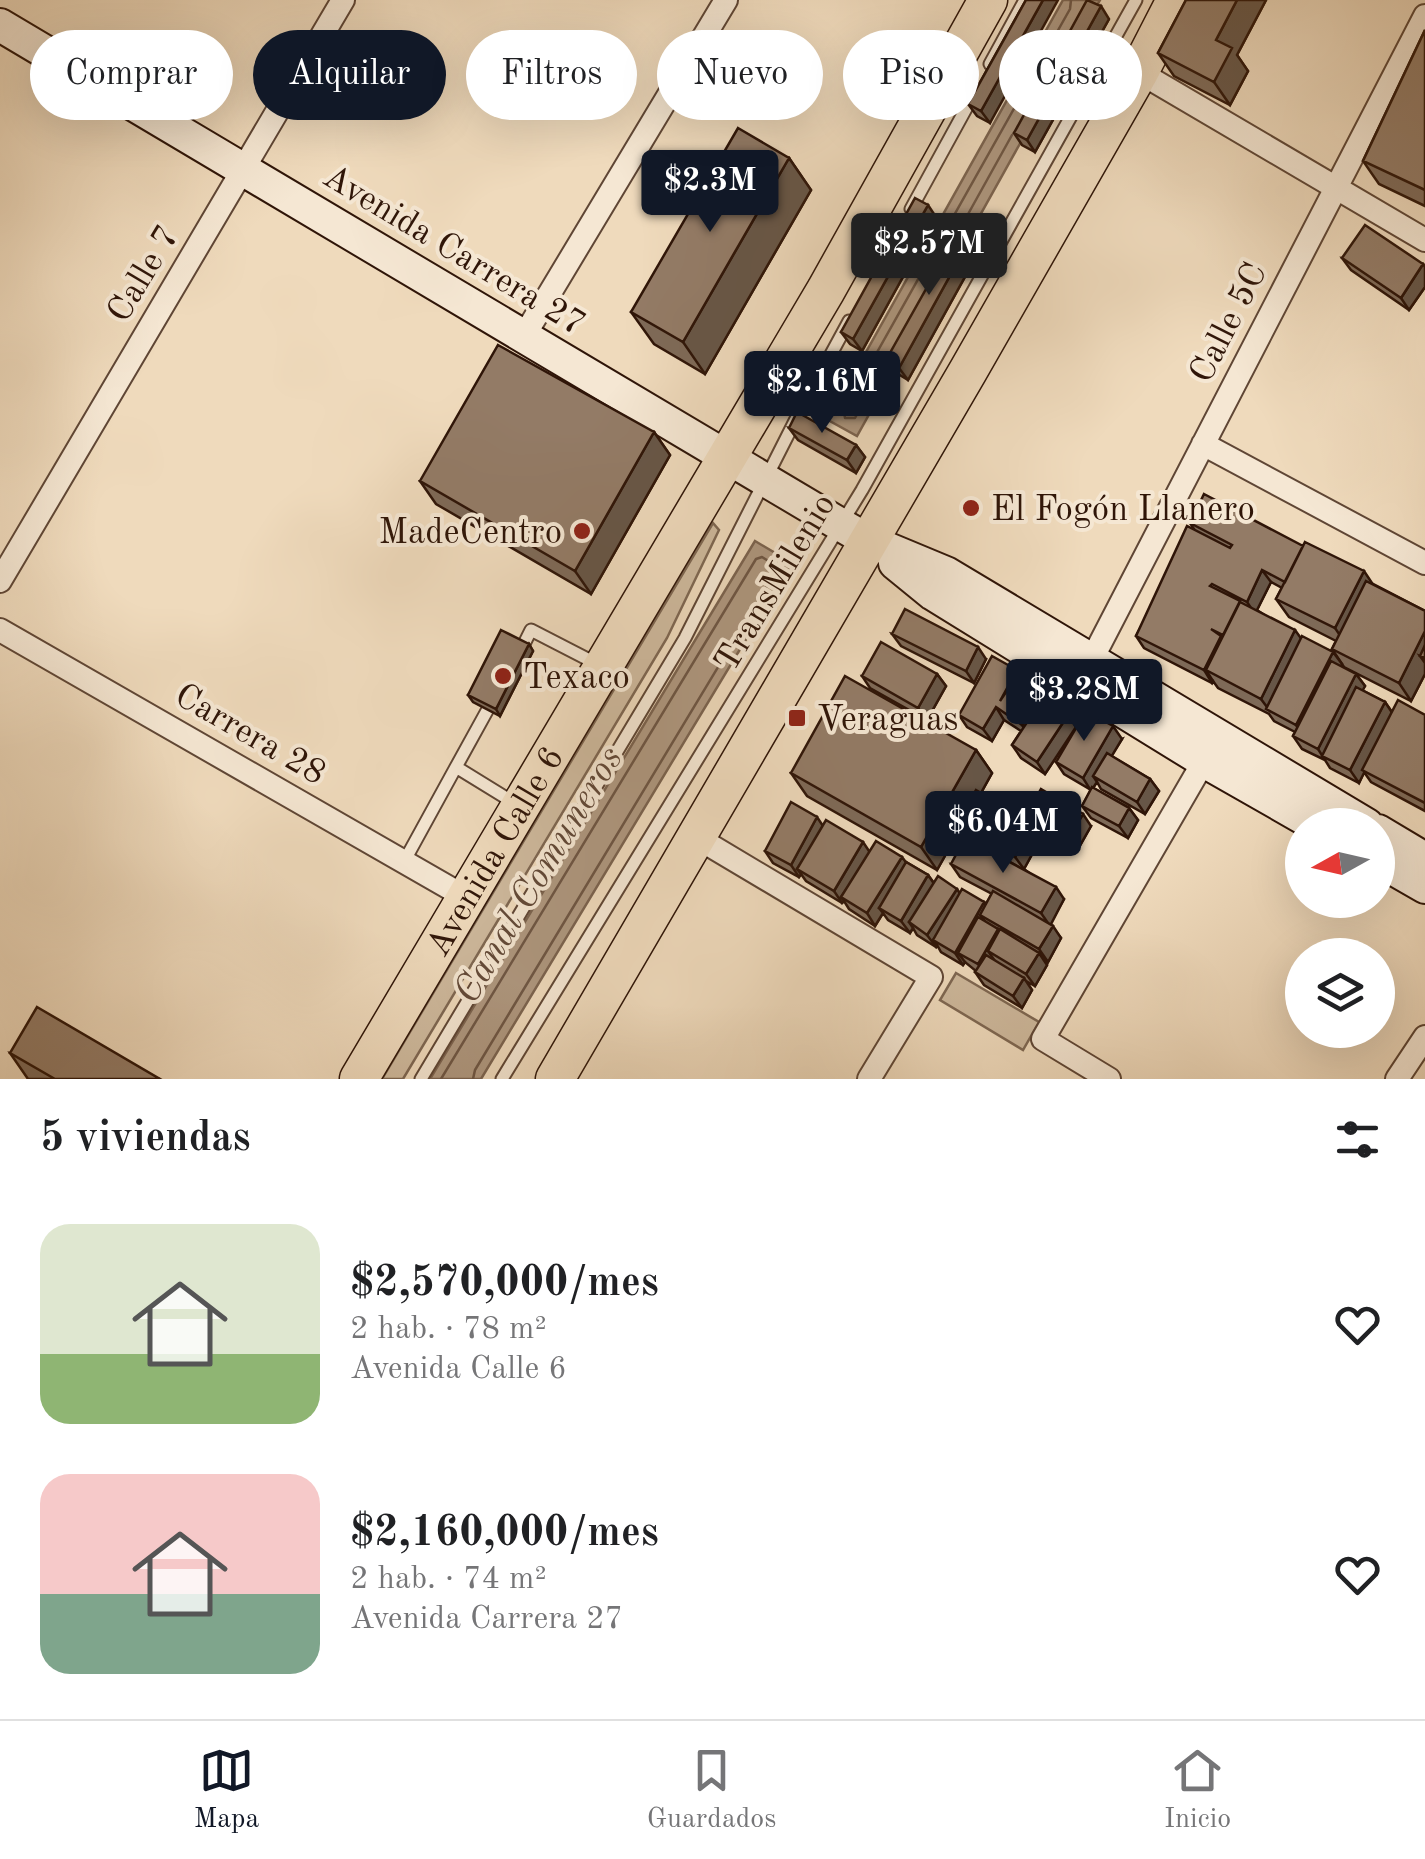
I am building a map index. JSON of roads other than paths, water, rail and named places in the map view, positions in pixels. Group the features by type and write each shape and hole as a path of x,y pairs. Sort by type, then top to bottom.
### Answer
{"main road":[{"name":"Avenida Calle 6","path":"360,1079 871,212 988,0"},
{"path":"1142,66 1176,0"},
{"name":"Avenida Carrera 27","path":"0,25 855,533 946,573 1337,808"},
{"path":"555,1079 696,838 855,533 1109,120"},
{"name":"Avenida Carrera 27","path":"855,533 932,594 1287,808"},
{"path":"1395,841 1425,858"},
{"path":"1395,870 1425,888"}],"street":[{"name":"Calle 7","path":"0,581 343,0"},
{"path":"524,336 726,0"},
{"name":"Calle 5C","path":"1091,661 1425,16"},
{"path":"1142,74 1425,240"},
{"path":"1203,444 1425,563"},
{"name":"Carrera 28","path":"0,630 467,898"},
{"path":"1109,1079 1043,1039 1204,760"},
{"path":"696,838 931,977 870,1079"},
{"path":"1398,1079 1425,1037"}],"lane":[{"path":"987,70 1026,0"},
{"name":"TransMilenio","path":"502,1079 808,580 855,533 1136,0"},
{"path":"902,226 960,120"},
{"name":"TransMilenio","path":"420,1079 685,638 854,312"},
{"path":"523,646 532,630 603,667"},
{"path":"405,860 488,710"},
{"path":"456,767 520,807"}],"water":[{"path":"1063,0 1100,0 1083,30 1046,30"},
{"path":"999,114 999,120 1033,120 857,436 828,420"},
{"path":"755,541 792,563 481,1079 430,1079"}],"place":[{"name":"El Fogón Llanero","path":"971,508"},
{"name":"MadeCentro","path":"582,531"},
{"name":"Texaco","path":"503,676"},
{"name":"Veraguas","path":"797,718"}],"water label":[{"name":"Canal Comuneros","path":"537,874"}]}
